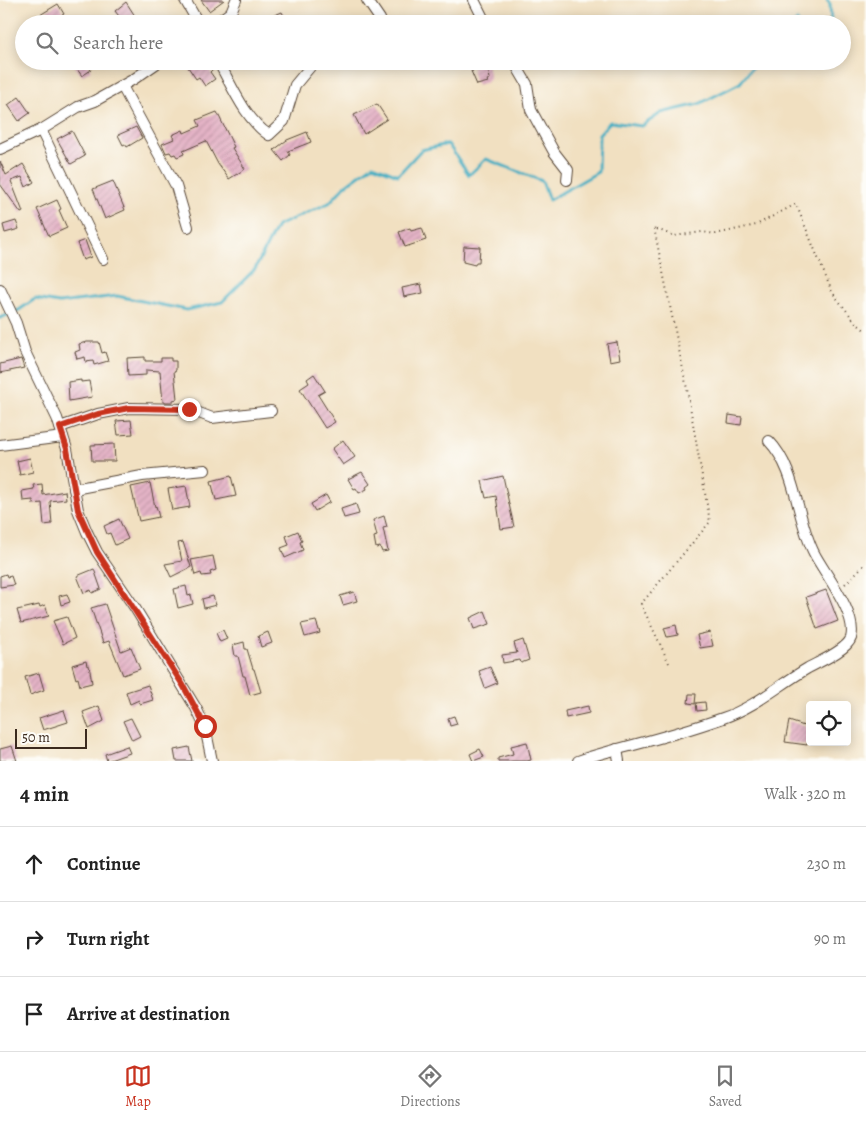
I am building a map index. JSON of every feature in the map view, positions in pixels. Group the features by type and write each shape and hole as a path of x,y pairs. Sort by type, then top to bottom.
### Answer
{"street":[{"path":"185,0 194,15"},
{"path":"227,15 231,12 236,0"},
{"path":"367,0 377,15"},
{"path":"474,0 482,15"},
{"path":"0,149 41,130 78,107 95,101 146,70"},
{"path":"223,70 240,101 259,128 269,136 284,121 295,85 308,70"},
{"path":"519,70 527,84 531,110 554,152 568,170 567,180"},
{"path":"122,86 176,186 188,227"},
{"path":"41,130 103,259"},
{"path":"0,289 16,323 25,352 61,432 67,449 78,510 97,552 196,708 205,726 212,761"},
{"path":"0,445 61,432 98,414 129,408 189,409 212,418 271,411"},
{"path":"578,761 594,754 618,749 724,717 752,705 846,646 851,638 851,629 839,592 814,553 788,474 778,451 769,441"},
{"path":"74,489 142,476 205,470"},
{"path":"618,749 619,761"}],"path":[{"path":"669,663 641,604 710,522 687,389 654,228 674,236 702,232 716,234 756,225 796,204 832,292 856,323 866,331"},
{"path":"839,592 866,563"}],"building":[{"path":"201,0 224,0 209,11"},
{"path":"126,2 134,15 118,15 115,11"},
{"path":"58,4 64,14 62,15 40,15"},
{"path":"78,70 91,70 82,76"},
{"path":"190,70 212,70 210,72 215,79 205,86 199,77 196,79"},
{"path":"488,70 490,79 487,80 488,82 477,85 471,71"},
{"path":"19,97 30,113 19,121 8,105"},
{"path":"377,104 387,119 364,134 354,115"},
{"path":"217,112 234,147 232,148 245,169 229,179 218,164 206,141 183,151 184,154 177,157 170,152 166,153 162,144 174,139 172,135 183,130 184,133 200,126 197,120"},
{"path":"136,127 142,138 127,147 125,144 123,145 118,135"},
{"path":"72,131 85,156 71,164 57,139"},
{"path":"307,132 311,142 288,151 290,155 283,161 274,150 287,140"},
{"path":"0,161 6,175 23,164 34,182 26,187 22,177 11,181 23,212 21,213 0,184"},
{"path":"113,181 125,210 105,219 93,189"},
{"path":"57,200 67,228 49,236 37,209"},
{"path":"16,221 19,229 5,233 3,225"},
{"path":"410,228 411,231 422,228 426,240 405,247 399,232"},
{"path":"85,240 91,257 83,260 77,243"},
{"path":"464,246 480,247 479,262 476,262 475,265 463,262"},
{"path":"421,284 423,293 404,297 402,288"},
{"path":"99,342 102,353 105,352 108,361 94,365 93,361 86,362 85,357 77,359 75,352 80,350 79,344"},
{"path":"617,342 620,359 610,361 607,344"},
{"path":"145,357 145,361 161,361 161,358 171,358 171,361 176,361 176,370 174,371 177,399 173,400 173,402 163,402 160,371 146,370 146,375 128,376 127,358"},
{"path":"21,359 24,368 0,373 0,364"},
{"path":"314,374 325,391 318,395 335,422 325,428 300,389 309,383 307,379"},
{"path":"81,380 81,382 89,381 92,397 69,401 68,382"},
{"path":"729,415 742,417 741,425 728,423"},
{"path":"131,420 133,434 118,435 116,421"},
{"path":"343,440 355,457 343,465 332,449"},
{"path":"114,444 115,461 92,461 91,445"},
{"path":"30,458 33,472 20,475 17,461"},
{"path":"362,472 370,484 366,487 367,489 359,493 348,479"},
{"path":"231,476 236,496 216,500 211,481"},
{"path":"503,476 514,527 501,529 496,496 486,498 482,481"},
{"path":"150,483 159,517 139,521 131,487"},
{"path":"42,484 43,495 65,491 66,499 50,501 52,524 44,525 42,503 33,504 33,500 23,501 22,491 34,489 33,485"},
{"path":"186,486 190,507 172,510 168,489"},
{"path":"326,495 330,502 315,511 311,504"},
{"path":"356,504 359,514 344,518 341,509"},
{"path":"384,516 387,527 383,528 388,551 382,552 380,547 376,548 374,537 377,536 373,520"},
{"path":"119,519 128,539 115,545 110,533 107,534 104,526"},
{"path":"298,531 303,550 285,558 281,548 289,545 286,536"},
{"path":"183,542 191,567 171,577 165,564 182,561 178,543"},
{"path":"213,556 216,570 210,572 211,575 202,576 201,573 195,575 191,560"},
{"path":"94,569 101,589 92,593 91,590 84,593 77,576"},
{"path":"6,574 7,577 11,576 14,585 0,587 0,576"},
{"path":"186,586 188,596 191,595 193,604 178,608 174,589"},
{"path":"826,590 838,621 817,629 806,597"},
{"path":"354,592 357,601 343,605 340,596"},
{"path":"67,594 70,602 61,605 59,596"},
{"path":"213,596 216,605 204,608 202,599"},
{"path":"105,604 121,651 131,647 140,669 123,675 109,641 103,643 91,608"},
{"path":"39,605 40,607 45,605 49,616 21,623 17,610"},
{"path":"485,611 490,624 474,629 470,618"},
{"path":"67,617 75,638 63,644 53,621"},
{"path":"316,621 320,633 305,637 301,624"},
{"path":"676,625 678,635 667,637 664,628"},
{"path":"223,630 227,639 220,642 216,633"},
{"path":"268,632 272,643 261,647 258,636"},
{"path":"710,632 713,646 700,648 697,635"},
{"path":"523,640 529,660 521,663 520,660 503,663 502,655 517,653 514,643"},
{"path":"244,642 261,692 250,695 238,656 235,656 233,645"},
{"path":"86,661 87,666 89,665 92,683 80,686 72,665"},
{"path":"490,667 497,683 485,688 479,671"},
{"path":"39,673 44,690 30,695 25,677"},
{"path":"148,685 153,700 140,704 139,700 130,704 126,692"},
{"path":"689,694 696,694 695,704 688,703"},
{"path":"705,702 706,710 697,711 696,703"},
{"path":"99,706 104,721 89,729 83,712"},
{"path":"588,706 589,713 566,718 565,711"},
{"path":"64,710 68,722 43,730 39,718"},
{"path":"454,716 457,724 450,726 448,718"},
{"path":"131,718 140,736 132,740 123,721"},
{"path":"789,721 806,727 806,745 785,742"},
{"path":"527,742 531,760 498,761 498,758 513,754 511,746"},
{"path":"12,746 17,761 0,761 0,749"},
{"path":"127,746 130,753 107,761 105,754"},
{"path":"189,747 192,761 176,761 174,750"},
{"path":"480,749 484,757 473,761 470,754"}],"waterway":[{"path":"827,0 830,4 831,15"},
{"path":"0,318 19,310 35,299 59,303 117,296 187,310 222,302 255,269 277,226 329,203 346,185 373,165 398,175 421,150 448,144 469,175 486,159 542,181 549,200 598,172 599,134 610,122 642,126 661,113 699,104 740,83 750,70"}],"route":[{"path":"189,409 129,408 98,414 60,427 67,449 78,510 87,532 97,552 183,685 205,726"}]}
